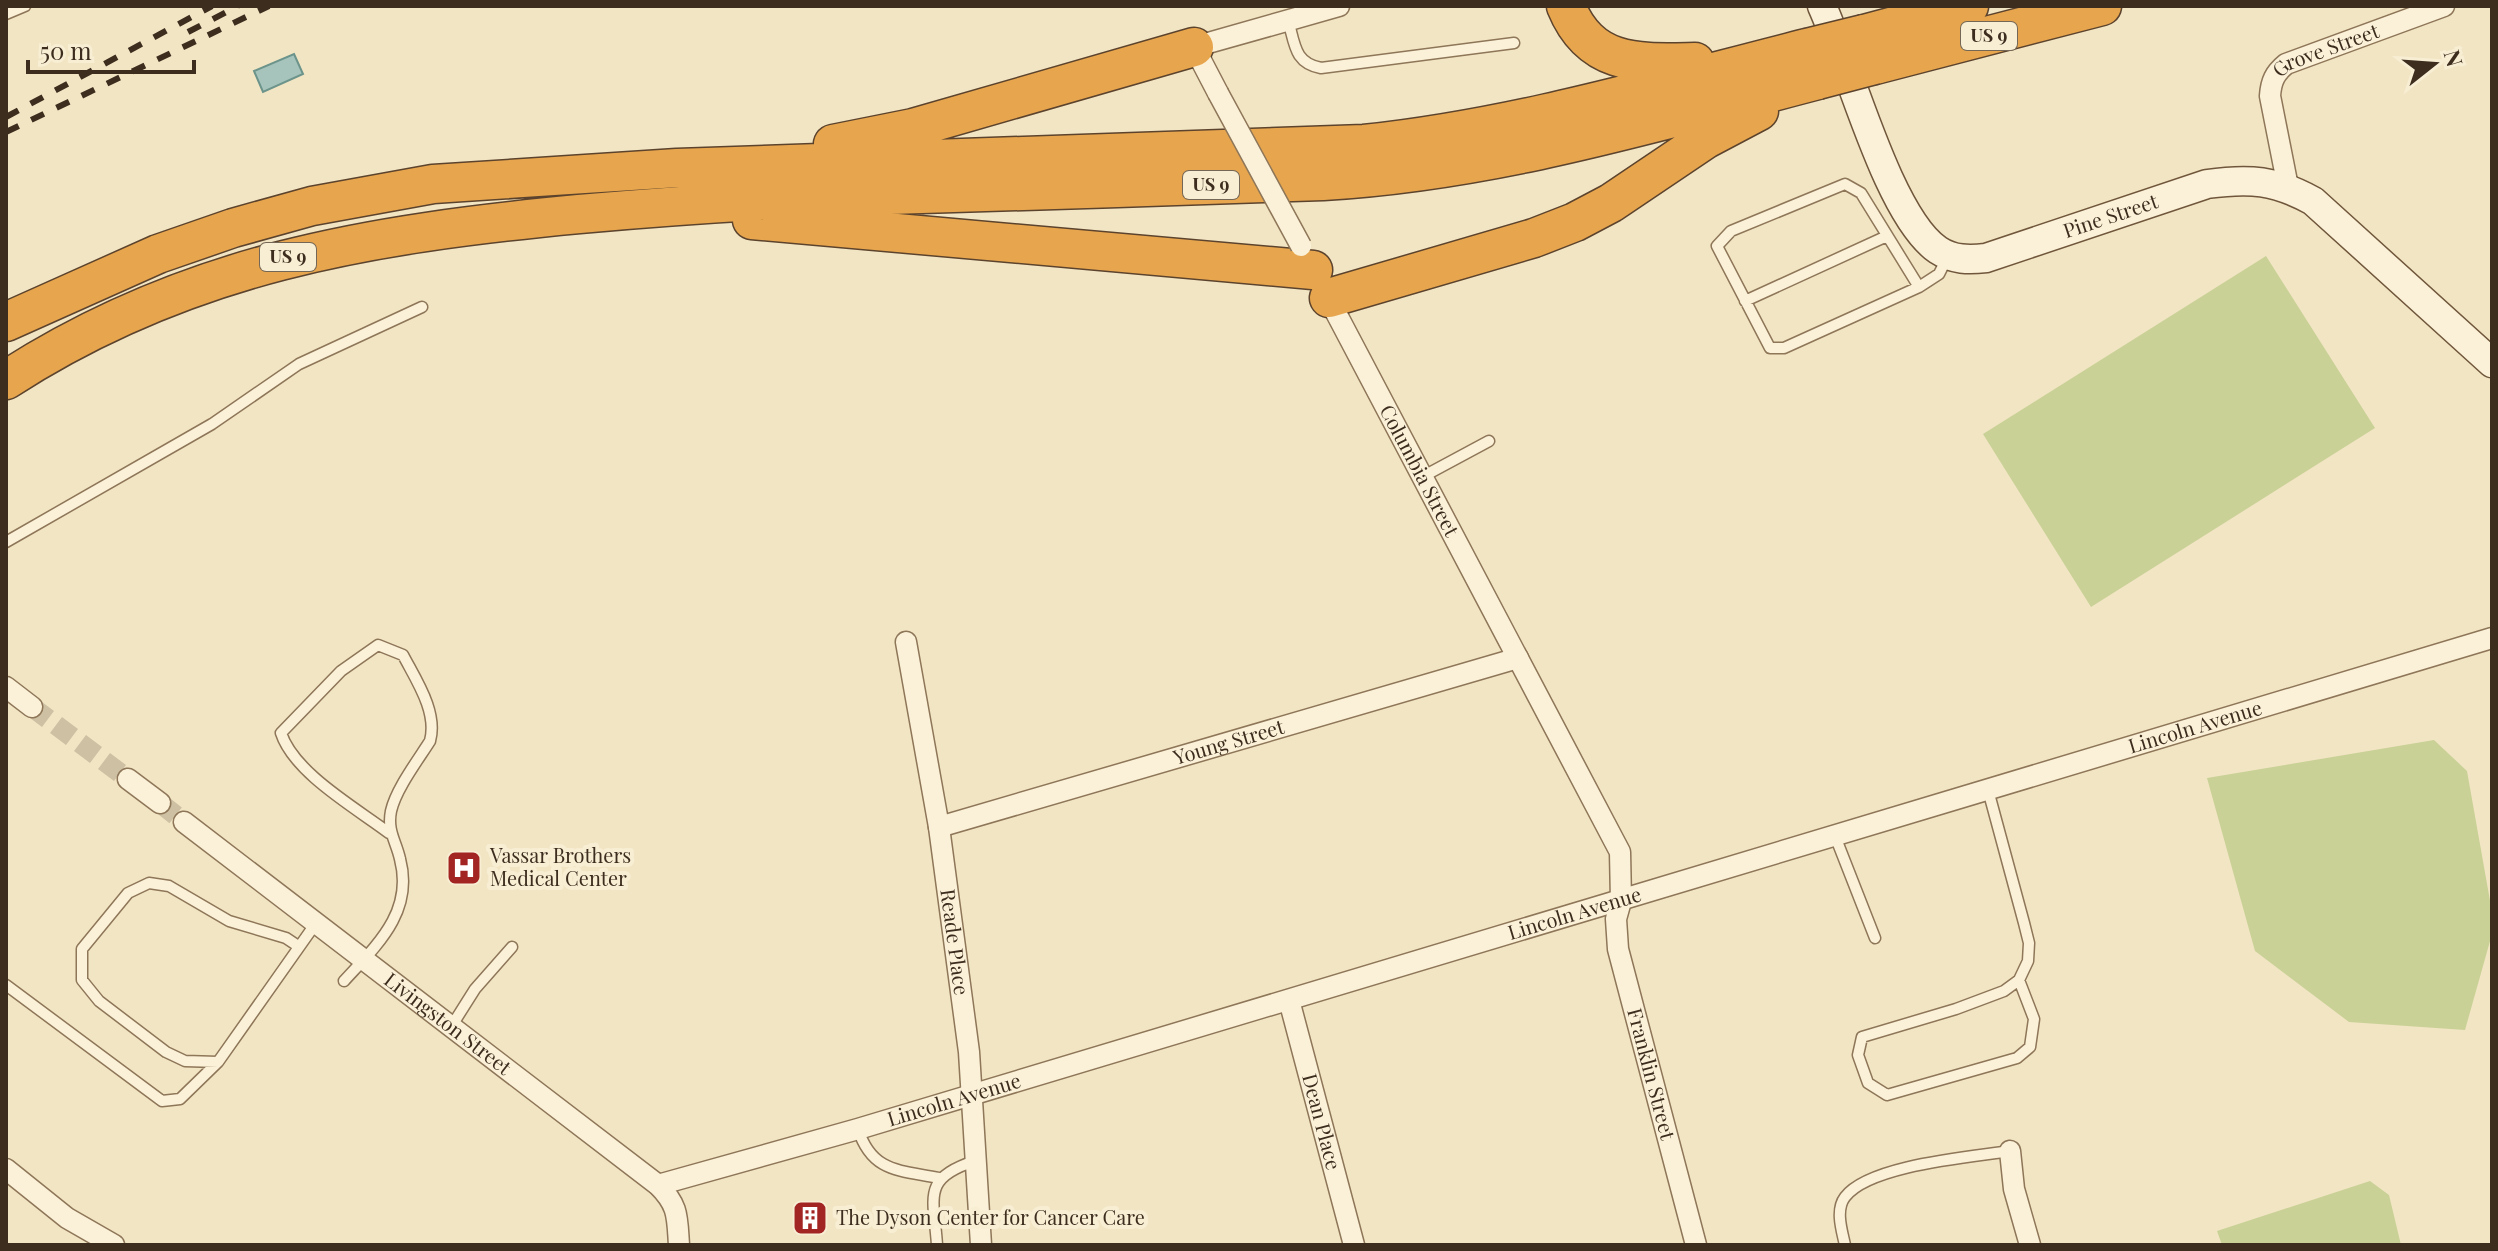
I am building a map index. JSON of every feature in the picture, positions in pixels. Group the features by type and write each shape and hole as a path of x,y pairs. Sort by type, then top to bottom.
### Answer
{"highway":[{"path":"1566,6 1581,32 1594,46 1624,60 1650,63 1803,60"},
{"name":"US 9","path":"1870,50 1969,6"},
{"name":"US 9","path":"6,333 84,288 146,259 272,216 353,197 461,182 677,168 1364,144 1524,120 1803,60 2102,6"},
{"path":"677,168 889,133 1194,47"},
{"path":"594,213 690,215 1314,271 1534,238 1575,222 1611,203 1714,135 1803,60"},
{"name":"US 9","path":"6,380 55,350 126,315 200,285 276,260 395,235 594,213 758,200 1308,182 1403,175 1525,155 1803,60"},
{"path":"6,322 84,288"}],"street":[{"path":"1194,47 1339,6"},
{"path":"1822,6 1890,181 1919,232 1948,256"},
{"name":"Grove Street","path":"2288,187 2270,96 2271,83 2277,71 2286,64 2444,6"},
{"name":"Columbia Street","path":"1194,47 1620,852 1621,901"},
{"name":"Pine Street","path":"1948,256 1973,259 2000,255 2207,184 2234,180 2262,181 2288,187 2313,201 2492,363"},
{"name":"Lincoln Avenue","path":"658,1185 858,1129 2492,638"},
{"name":"Reade Place","path":"906,642 939,827 969,1052 981,1245"},
{"name":"Young Street","path":"939,827 1518,658"},
{"path":"6,687 32,707"},
{"path":"128,779 160,803"},
{"name":"Livingston Street","path":"184,822 658,1185 672,1199 679,1245"},
{"name":"Franklin Street","path":"1621,901 1616,919 1618,949 1696,1245"},
{"name":"Dean Place","path":"1289,1000 1354,1245"},
{"path":"2010,1151 2014,1189 2030,1245"},
{"path":"6,1170 67,1218 114,1245"}],"lane":[{"path":"6,14 25,6"},
{"path":"1288,20 1298,56 1308,66 1321,68 1514,43"},
{"path":"1919,287 1861,193 1845,184 1731,231 1717,246 1770,348 1784,348 1919,287 1939,274 1948,256"},
{"path":"1745,301 1887,236"},
{"path":"6,542 212,424 299,364 422,307"},
{"path":"1422,477 1489,441"},
{"path":"344,981 395,919 405,894 400,859 389,833 391,809 430,741 433,729 424,696 403,655 378,645 341,671 281,733 286,749 317,779 389,833"},
{"path":"1988,790 2029,943 2028,961 2019,980 2004,991 1862,1037 1858,1055 1868,1083 1887,1095 2017,1058 2030,1047 2034,1019 2019,980"},
{"path":"1835,836 1875,938"},
{"path":"218,1062 185,1061 166,1052 99,1001 82,980 82,949 128,893 149,883 169,886 229,921 286,938 298,946"},
{"path":"6,985 162,1101 180,1099 218,1062 316,923"},
{"path":"451,1027 475,989 512,947"},
{"path":"858,1129 864,1148 884,1166 939,1178"},
{"path":"1845,1245 1839,1217 1844,1198 1865,1182 1892,1171 2010,1151"},
{"path":"937,1245 933,1192 939,1178 954,1167 975,1161"}],"green space":[{"path":"2266,256 2375,428 2091,607 1983,434"},
{"path":"2434,740 2467,771 2492,912 2492,934 2465,1030 2349,1022 2255,951 2207,778"},
{"path":"2370,1181 2389,1195 2401,1245 2222,1245 2217,1231"}],"water":[{"path":"294,54 303,74 263,92 254,71"}],"tunnel":[{"path":"32,707 128,779"},
{"path":"160,803 184,822"}],"railway":[{"path":"6,117 212,6"},
{"path":"188,32 238,6"},
{"path":"6,132 269,6"}],"place":[{"name":"Vassar Brothers Medical Center","path":"464,868"},
{"name":"The Dyson Center for Cancer Care","path":"810,1218"}]}
